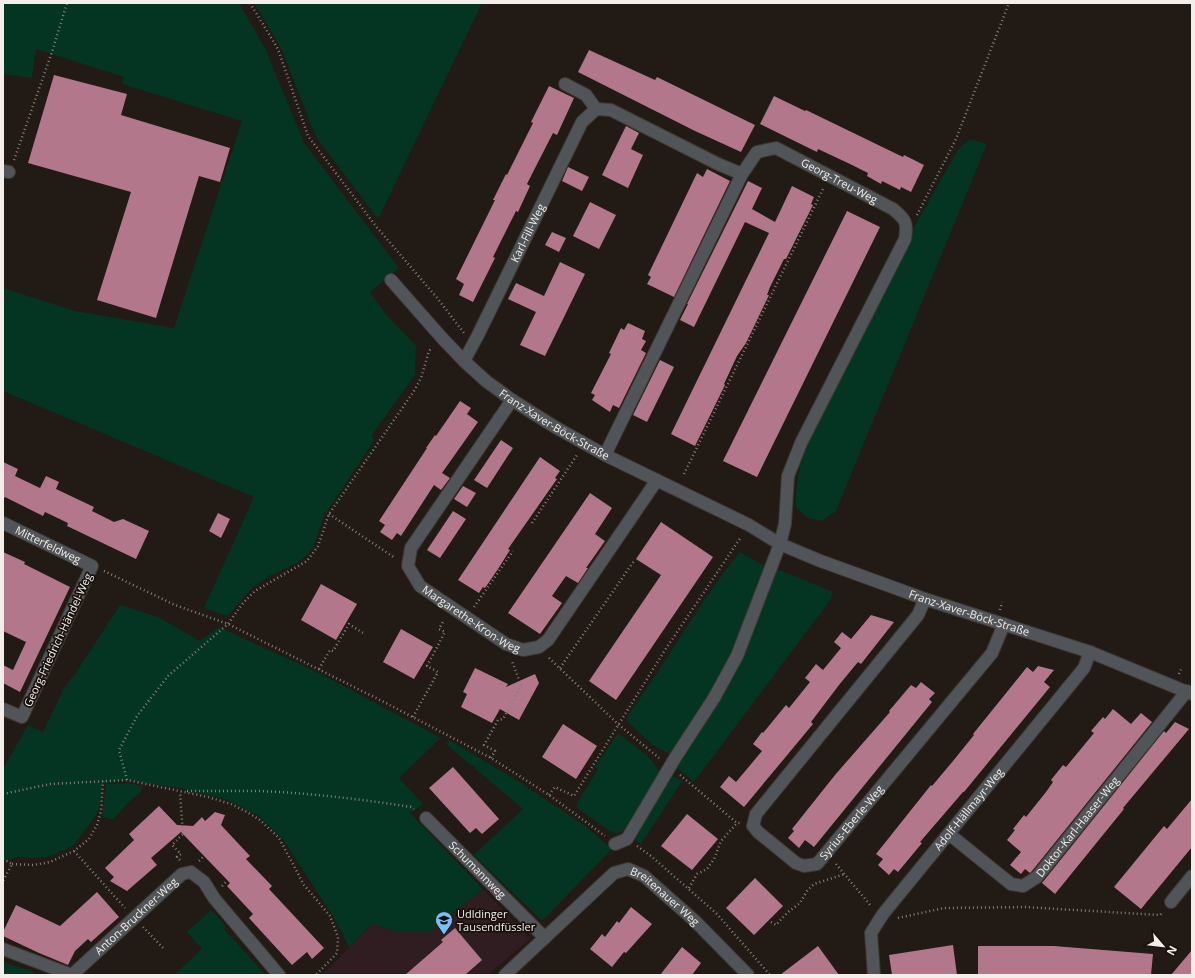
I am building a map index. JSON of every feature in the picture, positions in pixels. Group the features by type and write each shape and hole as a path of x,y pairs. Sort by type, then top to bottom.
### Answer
{"street":[{"path":"565,84 586,95 596,109 611,110 718,164 742,174"},
{"name":"Karl-Fill-Weg","path":"464,361 582,122 596,109"},
{"name":"Georg-Treu-Weg","path":"606,455 742,174 757,152 776,148 893,209 903,217 907,228 905,239"},
{"path":"615,844 627,839 670,767 714,698 737,656 780,544 785,524 788,476 801,443 905,239"},
{"name":"Franz-Xaver-Böck-Straße","path":"391,280 442,338 486,381 512,400 606,455 749,525 780,544 818,560 925,599 1090,652 1189,693"},
{"path":"408,566 410,548 512,400"},
{"name":"Margarethe-Kron-Weg","path":"408,566 420,586 512,647 523,650 539,647 548,640 657,480"},
{"name":"Mitterfeldweg","path":"3,523 92,566"},
{"name":"Georg-Friedrich-Händel-Weg","path":"3,709 22,717 92,566"},
{"path":"753,826 756,814 918,615 925,599"},
{"name":"Syrius-Eberle-Weg","path":"753,826 758,832 796,863 804,866 817,864 992,652 1004,624"},
{"name":"Adolf-Hällmayr-Weg","path":"874,975 871,932 883,914 1084,668 1090,652"},
{"name":"Doktor-Karl-Haaser-Weg","path":"949,834 1011,884 1023,886 1037,877 1189,693"},
{"name":"Schumannweg","path":"426,818 545,938"},
{"name":"Breitenauer Weg","path":"505,975 614,873 628,869 644,876 695,921 748,975"},
{"path":"191,872 204,882 214,898 279,975"},
{"name":"Anton-Bruckner-Weg","path":"72,975 182,874 191,872"},
{"path":"1171,902 1192,876"},
{"path":"3,949 72,975"}],"path":[{"path":"6,172 52,52 67,3"},
{"path":"250,3 278,49 308,136 375,225 438,299 473,345"},
{"path":"905,239 956,139 1009,3"},
{"path":"684,474 830,176"},
{"path":"127,780 119,750 136,716 168,676 228,624 243,603 255,591 307,561 318,546 329,514 414,391 422,378 429,351 442,338"},
{"path":"532,523 584,443"},
{"path":"329,514 408,566"},
{"path":"550,795 555,787 574,796 665,650 749,525"},
{"path":"467,617 513,551"},
{"path":"560,668 634,561"},
{"path":"92,566 176,605 228,624 491,758 550,795 615,844"},
{"path":"413,717 438,672 427,666 446,632 439,629 452,607"},
{"path":"319,670 330,650 333,651 349,624 363,633"},
{"path":"491,758 495,751 484,745 498,720 503,719 521,685 512,660 512,647"},
{"path":"539,647 619,725 737,823 753,826"},
{"path":"3,794 50,784 127,780 225,802 247,812 260,820 279,838 304,885 330,916 338,937 337,953 316,975"},
{"path":"3,859 12,864 33,865 50,862 74,851 89,838 97,825 101,811 103,782"},
{"path":"180,791 259,791 373,801 411,807 426,818"},
{"path":"180,791 183,834 172,844 181,854 177,857 191,872"},
{"path":"689,888 697,874 707,869 714,859 721,841 737,823"},
{"path":"627,839 651,856 717,914 770,975"},
{"path":"74,851 165,950"},
{"path":"827,852 873,908 893,919 944,908 1024,907 1160,915 1171,902"},
{"path":"3,881 12,864"},
{"path":"771,922 776,925 788,912 800,903 814,884 845,874"}],"shaded area":[{"name":"Udldinger Tausendfüssler","path":"483,889 530,939 487,975 322,975 372,924 394,931 431,931"}],"green space":[{"path":"3,3 239,3 266,50 304,143 399,268 370,292 384,312 416,346 415,375 372,435 374,441 324,516 313,548 295,564 269,576 251,589 228,616 204,608 254,497 3,391 3,288 75,311 174,328 242,121 122,84 124,77 36,49 32,78 3,74"},
{"path":"254,3 482,3 378,219 316,137 281,48"},
{"path":"970,139 987,144 836,511 822,521 808,518 796,507 798,476 801,461 807,445 907,245 913,229 959,148"},
{"path":"740,552 768,568 728,664 689,729 669,754 653,745 628,722 627,716 656,675 696,612"},
{"path":"772,567 833,592 831,599 694,782 677,768 676,763 714,698"},
{"path":"120,605 158,617 200,641 219,627 321,674 441,738 399,778 423,804 410,813 483,889 431,931 394,931 372,924 349,947 333,916 282,838 259,816 225,799 183,789 127,780 102,784 99,809 73,846 47,857 17,857 3,862 3,769 28,725 43,732 64,688 79,668"},
{"path":"618,733 650,758 660,773 627,828 617,834 610,831 577,808 577,803 598,769 595,767"},
{"path":"449,740 518,781 585,826 612,849 542,921 474,855 523,809 446,744"},
{"path":"671,776 676,777 683,782 641,844 636,841 634,836"},
{"path":"129,783 142,786 141,792 128,803 113,820 102,816 106,784"},
{"path":"211,910 226,926 224,929 266,975 174,975 202,949 187,932"},
{"path":"3,962 29,970 37,975 3,975"}],"building":[{"path":"589,50 655,80 657,77 755,125 741,152 695,131 578,72"},
{"path":"54,75 127,94 121,115 230,148 220,182 199,176 156,318 97,300 131,192 28,163"},
{"path":"549,86 574,98 557,135 553,133 527,184 530,186 518,212 516,211 493,257 495,258 473,302 459,295 464,284 456,279 495,200 493,200 533,123 531,122"},
{"path":"774,96 903,157 904,155 924,165 911,192 901,187 900,190 882,181 881,184 867,176 868,173 850,164 818,149 817,152 760,124"},
{"path":"626,126 639,133 631,149 643,155 628,188 602,175"},
{"path":"568,167 589,177 582,191 562,181"},
{"path":"707,169 730,181 674,297 647,284 651,277 648,275 697,173 703,177"},
{"path":"748,181 762,188 752,209 775,222 792,186 814,197 811,204 813,205 770,287 767,295 769,295 746,343 737,356 724,384 725,385 695,446 671,434 769,233 745,222 694,327 680,320"},
{"path":"590,202 616,215 599,249 573,236"},
{"path":"847,211 880,227 757,477 723,461"},
{"path":"552,232 566,238 559,252 545,245"},
{"path":"560,262 585,274 545,356 520,345 536,312 508,299 516,283 544,296"},
{"path":"628,323 645,331 642,339 646,341 641,350 646,353 619,408 613,405 610,412 592,400 595,395 591,393 611,354 609,353 621,328 624,330"},
{"path":"660,360 674,367 647,422 633,415"},
{"path":"460,401 471,408 467,414 478,422 442,473 450,478 441,490 434,485 401,536 397,533 392,540 380,532 385,525 379,521 426,448"},
{"path":"501,440 513,448 487,488 474,480"},
{"path":"540,457 560,471 555,478 557,479 508,549 510,550 485,588 483,587 479,593 458,580"},
{"path":"3,462 18,469 15,476 40,488 46,476 59,482 56,489 94,507 92,511 114,522 123,519 149,531 136,559 67,526 68,523 45,512 43,516 5,497 3,500"},
{"path":"463,486 476,493 467,507 454,499"},
{"path":"590,493 612,508 595,534 605,541 586,568 588,568 578,583 566,576 552,596 562,603 540,634 508,613"},
{"path":"453,511 466,519 440,558 427,550"},
{"path":"218,513 230,519 221,538 209,531"},
{"path":"661,522 713,557 616,700 589,681 661,575 636,559"},
{"path":"3,552 25,562 24,564 70,587 20,692 3,683 3,665 13,670 26,642 3,631"},
{"path":"321,584 357,604 336,640 301,620"},
{"path":"871,615 894,622 861,664 858,662 839,685 811,722 813,724 744,807 720,787 729,776 736,782 762,751 753,744 786,705 789,708 810,682 805,678 816,664 823,670 841,648 834,642 842,632 851,639"},
{"path":"401,629 433,647 414,679 383,662"},
{"path":"1038,666 1054,670 1044,682 1050,687 964,792 920,842 922,843 898,872 894,869 889,875 878,865 883,859 876,854 931,785 932,786 974,735 973,734 1027,667 1033,672"},
{"path":"475,668 508,684 506,687 535,674 539,683 519,720 500,709 492,723 461,707 467,694 463,692"},
{"path":"921,682 935,693 929,699 932,702 814,847 805,840 799,848 788,838 794,831 792,829 835,775 890,712 889,711 911,685 916,688"},
{"path":"1113,709 1131,724 1141,713 1152,722 1032,871 1030,873 1025,869 1021,874 1010,865 1021,852 1007,840 1015,830 1013,829 1024,815 1026,817 1046,792 1053,782 1051,780 1063,765 1066,767 1094,733 1091,731 1103,717 1105,719"},
{"path":"1175,722 1189,729 1123,808 1124,809 1055,894 1042,883 1164,731 1166,733"},
{"path":"563,724 597,746 576,779 542,757"},
{"path":"453,767 499,819 482,834 476,828 470,833 429,788"},
{"path":"1192,799 1192,847 1141,909 1114,887 1164,826 1167,829"},
{"path":"159,806 177,825 193,826 202,817 205,821 215,812 225,815 221,825 250,856 246,859 272,886 269,889 324,948 312,959 307,952 292,965 249,918 253,914 227,886 230,883 181,832 151,858 157,865 127,891 110,881 114,877 105,868 134,840 129,834"},
{"path":"687,814 718,839 692,870 661,846"},
{"path":"755,878 783,906 754,935 726,908"},
{"path":"97,892 119,917 91,942 88,939 75,951 68,965 3,936 3,932 16,905 60,926"},
{"path":"631,907 652,924 626,953 624,952 612,967 590,949 602,934 605,937 617,921 619,923"},
{"path":"455,928 482,960 465,975 405,975 443,942 441,940"},
{"path":"953,945 957,975 892,975 889,955"},
{"path":"818,946 839,975 780,975"},
{"path":"978,946 1054,946 1153,954 1151,975 978,975"},
{"path":"682,947 701,963 692,975 660,975"},
{"path":"1192,950 1192,975 1171,975"}],"place":[{"name":"Udldinger Tausendfüssler","path":"444,935"}]}
